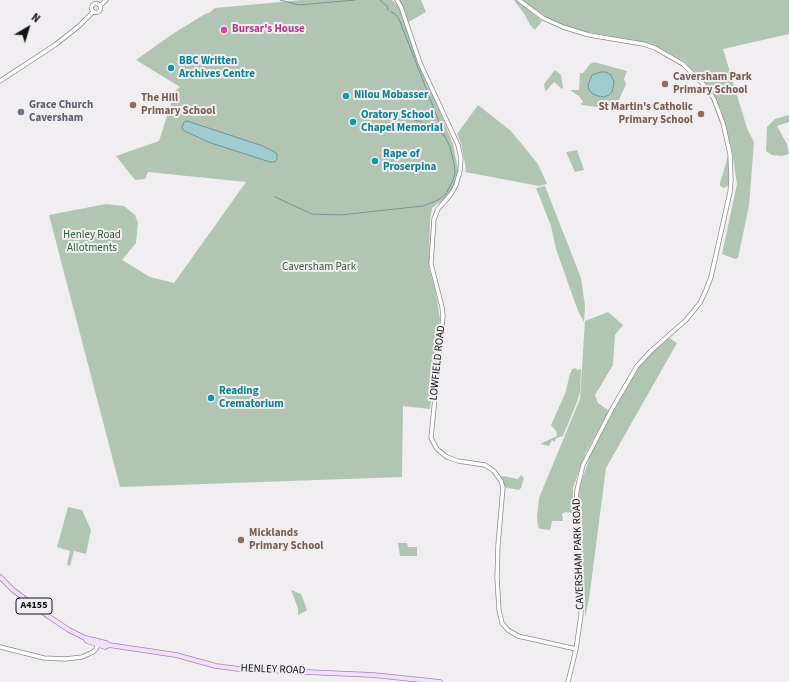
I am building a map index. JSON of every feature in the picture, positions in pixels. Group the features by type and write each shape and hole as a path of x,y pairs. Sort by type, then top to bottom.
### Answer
{"main road":[{"name":"A4155","path":"0,577 13,590 48,616 85,638 87,641 96,643"},
{"name":"HENLEY ROAD","path":"96,643 105,647 109,645 176,655 216,666 239,669 373,675 440,682"}],"street":[{"path":"0,81 55,45 79,26 93,12 93,5 89,0"},
{"path":"93,12 100,12 100,6 106,0"},
{"name":"LOWFIELD ROAD","path":"397,0 402,7 420,63 458,145 461,158 460,171 456,185 451,194 438,209 434,219 432,264 443,316 431,438 437,449 447,457 458,461 485,465 494,471 501,481 503,493 498,545 497,578 498,610 502,623 508,630 518,636 576,649"},
{"name":"CAVERSHAM PARK ROAD","path":"519,0 543,18 563,28 589,35 643,44 655,48 683,64 706,87 714,99 723,124 730,154 730,192 711,277 700,303 686,320 652,350 637,366 612,409 583,465 577,490 575,514 578,532 581,602 580,628 568,682"},
{"path":"93,5 96,4 100,6"},
{"path":"0,647 44,658 74,658 90,654 95,650 96,643"}],"green space":[{"name":"Caversham Park","path":"302,0 392,0 398,6 453,144 458,170 454,186 444,199 432,208 430,221 429,268 436,293 440,319 430,409 403,406 402,477 120,487 49,215 106,204 124,206 135,215 138,223 136,243 122,260 150,277 174,283 246,182 148,172 145,179 135,180 116,156 159,141 175,91 180,87 136,60 171,35 215,8"},
{"path":"397,0 421,0 426,12 407,23"},
{"path":"514,0 517,0 542,21 535,30 530,25"},
{"path":"522,0 789,0 789,34 723,49 747,128 754,142 749,206 738,258 735,259 722,254 737,184 732,151 721,109 707,85 684,61 656,46 633,40 576,30 556,23"},
{"path":"594,62 627,71 624,79 626,84 618,102 604,108 582,105 581,104 583,102 579,96 571,91 579,90 580,73 583,73 590,64"},
{"path":"555,70 561,75 563,88 562,89 554,82 546,91 544,84"},
{"path":"478,105 511,131 538,164 547,184 539,186 465,172 466,169 461,143 457,134"},
{"path":"789,115 789,122 777,126 787,144 789,154 782,156 772,155 766,151 767,127 775,119"},
{"path":"577,150 584,170 575,172 566,152"},
{"path":"728,156 729,185 724,188 720,186 720,183"},
{"path":"545,186 581,278 585,306 584,322 573,297 556,249 551,226 536,188"},
{"path":"608,312 623,325 615,335 613,365 595,395 598,403 608,410 607,414 585,454 573,488 573,513 565,512 562,514 563,521 552,521 550,530 540,529 538,527 537,516 539,498 580,399 585,321"},
{"path":"669,338 677,343 606,468 589,599 585,617 584,581 578,523 580,485 591,454 638,368 655,349"},
{"path":"576,368 577,370 581,369 580,392 563,436 556,438 555,442 552,440 549,446 540,444 557,436 556,431 551,425 565,394 572,369"},
{"path":"521,475 524,478 519,490 503,487 499,478 503,476 518,479"},
{"path":"68,507 82,510 91,530 86,554 74,551 70,566 67,565 70,551 57,547"},
{"path":"398,543 407,543 408,547 417,547 417,556 400,556"},
{"path":"291,590 301,594 307,610 298,615 298,608"}],"water":[{"path":"606,72 611,75 614,82 612,92 604,97 593,94 589,90 588,85 592,75"},
{"path":"187,121 263,146 277,154 277,159 275,162 270,162 208,142 183,130 182,127 184,122"}],"waterway":[{"path":"280,0 299,5 355,0"},
{"path":"380,0 387,6 388,10"},
{"path":"391,12 394,13 399,19 445,137"},
{"path":"379,115 384,114 399,116 422,122"},
{"path":"275,197 312,214 340,215 423,206 438,200 446,194 453,180 455,173 454,163 450,147 445,137 438,130 424,123"}],"place":[{"name":"Bursar's House","path":"224,30"},
{"name":"BBC Written Archives Centre","path":"171,68"},
{"name":"Caversham Park Primary School","path":"665,84"},
{"name":"Nilou Mobasser","path":"346,96"},
{"name":"The Hill Primary School","path":"133,105"},
{"name":"Grace Church Caversham","path":"21,112"},
{"name":"St Martin's Catholic Primary School","path":"701,114"},
{"name":"Oratory School Chapel Memorial","path":"353,122"},
{"name":"Rape of Proserpina","path":"375,161"},
{"name":"Reading Crematorium","path":"211,398"},
{"name":"Micklands Primary School","path":"241,540"}],"park label":[{"name":"Henley Road Allotments","path":"92,242"}]}
